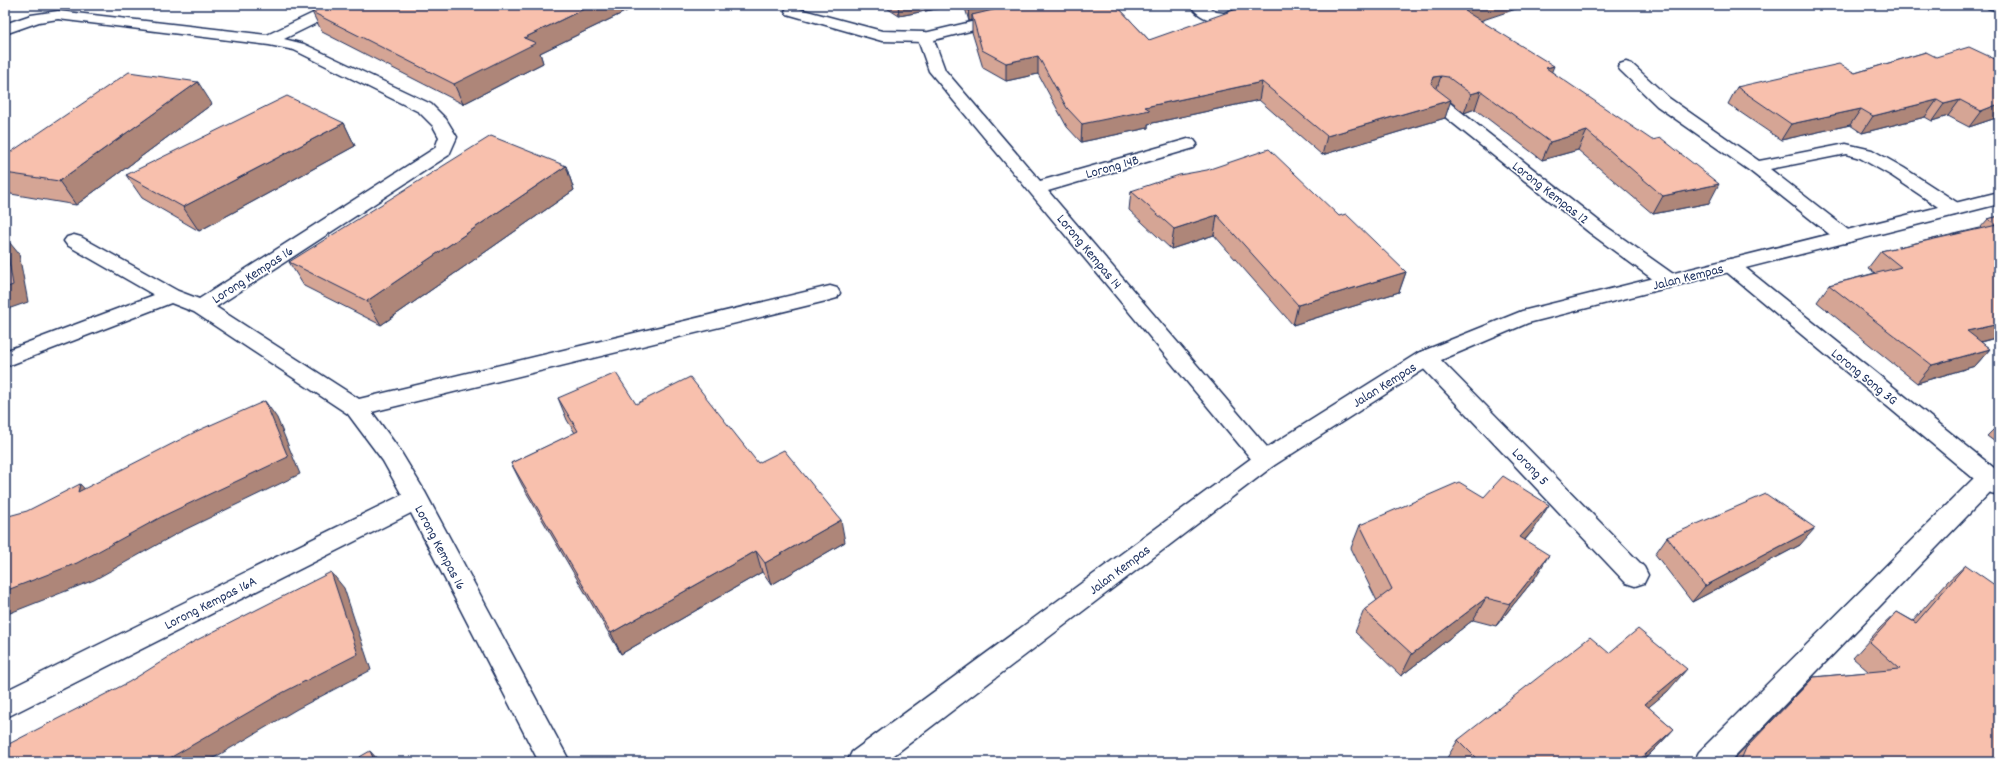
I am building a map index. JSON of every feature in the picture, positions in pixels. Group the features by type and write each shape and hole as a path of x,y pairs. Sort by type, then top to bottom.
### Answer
{"street":[{"path":"5,29 36,18 58,15 269,40 342,5"},
{"path":"1197,5 1211,16 1217,18 1225,18 1260,5"},
{"path":"1993,5 1999,7"},
{"path":"792,10 845,27 882,36 925,37 1017,16"},
{"name":"Lorong Kempas 14","path":"925,37 937,71 1265,460"},
{"name":"Lorong Kempas 16","path":"269,40 299,47 425,108 440,123 448,137 443,151 202,307 356,408 390,455 416,499 555,762"},
{"path":"1626,66 1663,102 1756,167 1845,237"},
{"name":"Lorong Kempas 12","path":"1435,100 1597,229 1669,281"},
{"name":"Lorong 14B","path":"1037,188 1188,144"},
{"path":"1756,167 1846,149 1866,154 1954,209"},
{"name":"Jalan Kempas","path":"862,762 1265,460 1426,358 1522,318 1999,198"},
{"path":"74,241 171,296 202,307"},
{"name":"Lorong Song 3G","path":"1730,266 1994,482"},
{"path":"356,408 830,293"},
{"path":"5,359 171,296"},
{"name":"Lorong 5","path":"1426,358 1635,575"},
{"path":"1709,762 1994,482"},
{"name":"Lorong Kempas 16A","path":"5,705 416,499"}],"building":[{"path":"329,5 592,5 524,38 536,43 454,84 312,12"},
{"path":"1014,5 1116,5 1149,40 1248,5 1482,5 1465,11 1554,66 1546,68 1652,140 1661,138 1719,184 1663,196 1587,131 1550,142 1481,91 1471,94 1448,77 1441,76 1433,77 1431,83 1451,100 1327,136 1262,82 1145,107 1150,110 1082,124 1067,108 1038,56 1006,63 982,50 972,15"},
{"path":"1969,47 1999,61 1999,104 1981,111 1960,100 1944,104 1937,100 1873,116 1861,109 1791,124 1737,87 1839,64 1855,73 1926,52 1936,57"},
{"path":"129,72 198,82 59,181 5,173 5,156"},
{"path":"287,96 344,123 183,207 126,175"},
{"path":"491,136 566,166 367,301 289,262"},
{"path":"1269,149 1339,216 1346,214 1406,272 1298,305 1217,215 1174,229 1131,191 1179,175 1207,170"},
{"path":"1999,216 1999,324 1967,331 1990,349 1932,365 1829,285 1901,267 1881,251 1997,225 1988,219"},
{"path":"5,237 13,285 5,288"},
{"path":"616,373 636,404 690,377 758,463 784,450 841,520 765,563 756,551 611,633 511,463 578,431 558,398"},
{"path":"265,401 288,457 163,516 77,563 5,591 5,517 27,511 80,484 78,492 197,431"},
{"path":"1503,476 1549,505 1520,537 1549,555 1510,604 1486,598 1412,654 1364,610 1392,589 1360,525 1459,482 1484,497"},
{"path":"1766,494 1815,528 1705,586 1667,537"},
{"path":"1966,565 1999,588 1999,762 1740,762 1746,748 1814,677 1900,669 1870,642 1897,612 1916,623"},
{"path":"331,572 358,654 282,693 163,762 5,762 5,746 129,682 193,642"},
{"path":"1638,629 1687,669 1645,704 1674,729 1637,762 1480,762 1458,740 1590,637 1609,653"},
{"path":"370,751 375,762 351,762"}]}
